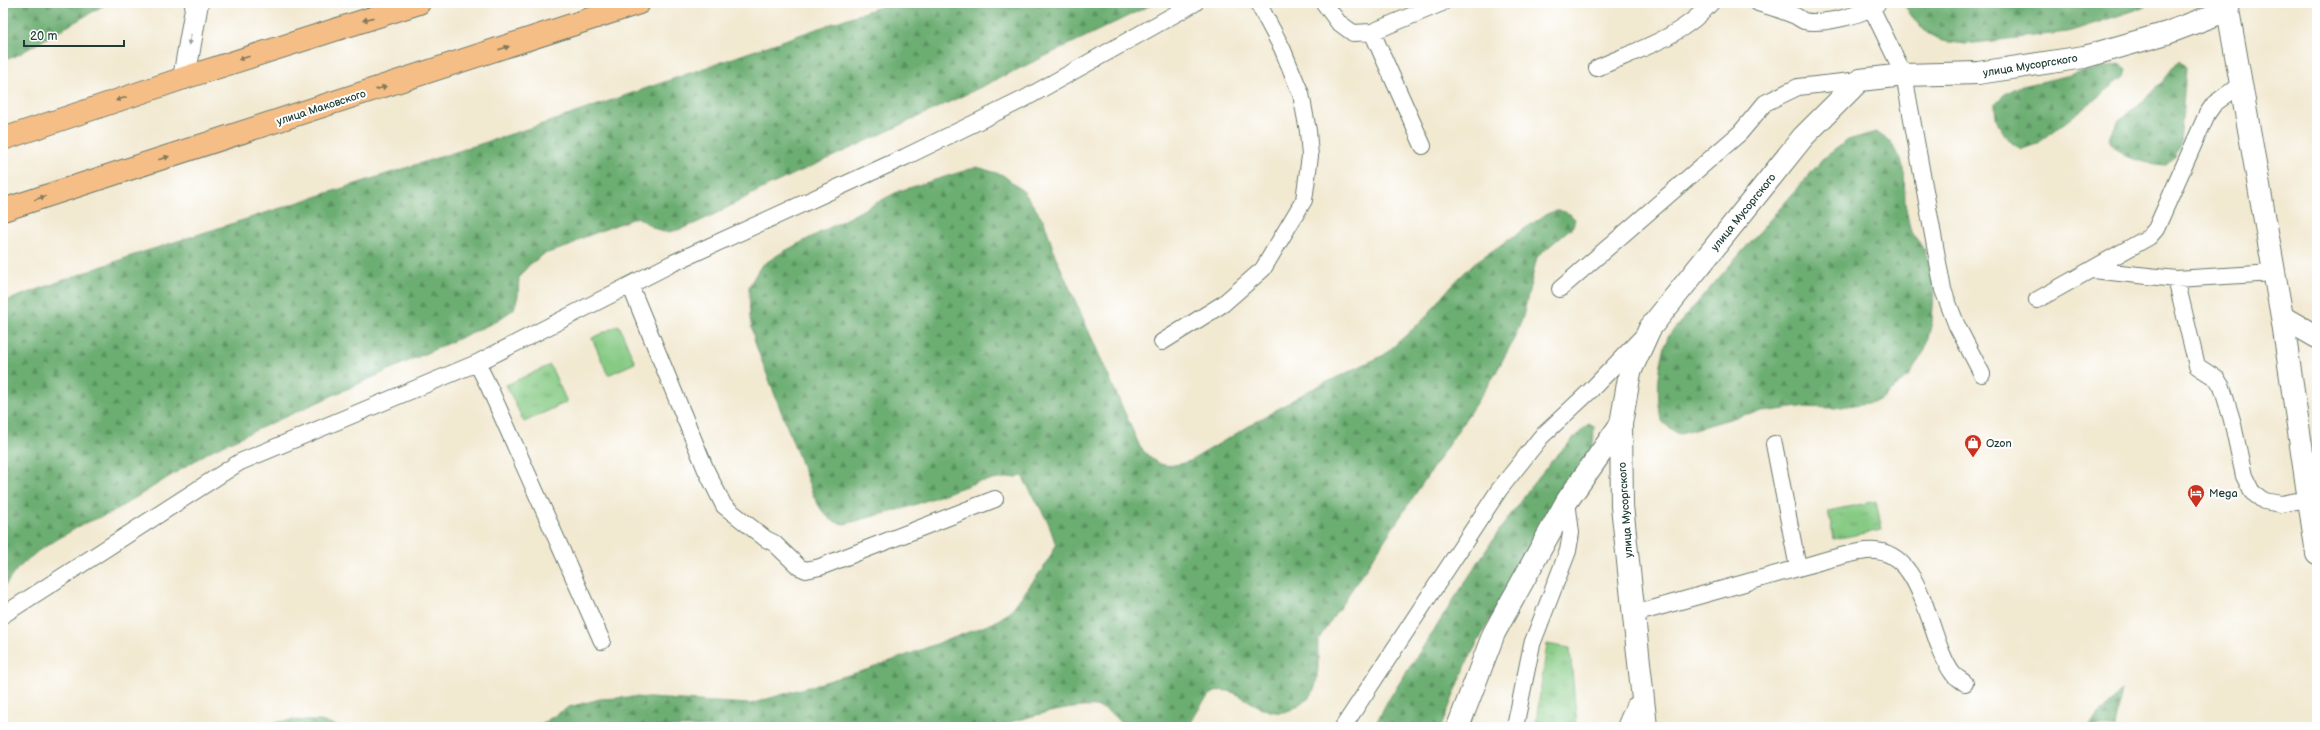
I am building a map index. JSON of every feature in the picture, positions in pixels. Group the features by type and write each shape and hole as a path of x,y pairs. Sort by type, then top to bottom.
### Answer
{"highway":[{"path":"3,139 184,78 418,3"},
{"name":"улица Маковского","path":"3,210 639,3"}],"street":[{"path":"184,78 197,3"},
{"path":"2228,7 2282,317 2317,554"},
{"name":"улица Мусоргского","path":"1646,727 1622,506 1621,424 1630,372 1650,328 1804,137 1860,80 1904,74 1978,73 2084,57 2167,33 2228,7"},
{"path":"2282,317 2317,336"},
{"path":"1458,727 1494,633 1567,501 1621,424"}],"lane":[{"path":"3,615 240,462 476,363 630,285 1024,98 1195,3"},
{"path":"1162,342 1222,304 1263,269 1304,200 1310,156 1308,131 1301,94 1282,48 1258,3"},
{"path":"1324,3 1338,22 1353,33 1372,32 1442,3"},
{"path":"1597,68 1679,31 1698,18 1711,3"},
{"path":"1758,3 1795,15 1804,21 1854,16 1873,5 1904,74 1943,290 1957,326 1982,374"},
{"path":"1372,32 1423,146"},
{"path":"1560,290 1740,133 1765,104 1798,87 1860,80"},
{"path":"2037,300 2149,237 2156,229 2207,114 2214,104 2241,84"},
{"path":"2092,270 2176,279 2274,273"},
{"path":"2176,279 2197,366 2218,380 2222,387 2232,420 2244,476 2252,492 2264,501 2281,504 2308,499"},
{"path":"630,285 706,470 724,506 766,539 774,543 799,567 806,570 820,567 995,499"},
{"path":"1342,727 1499,490 1541,437 1590,391 1650,328"},
{"path":"476,363 489,387 602,641"},
{"path":"1774,444 1798,568"},
{"path":"1515,727 1532,644 1568,551 1571,533 1567,501"},
{"path":"1634,614 1798,568 1867,551 1884,553 1901,562 1911,574 1919,588 1935,635 1953,674 1965,683"},
{"path":"1625,727 1634,706 1644,700"}],"green space":[{"path":"3,3 108,3 14,57 3,60"},
{"path":"891,3 1155,3 1011,73 759,190 705,219 679,230 668,232 660,231 637,217 582,238 570,246 544,254 529,265 519,277 518,296 514,309 495,322 212,450 111,513 83,524 38,551 17,569 3,588 3,302 131,256 552,121"},
{"path":"1903,3 2150,3 2142,8 2068,32 1966,44 1942,41 1927,33 1914,20"},
{"path":"2179,61 2186,67 2180,147 2174,158 2166,165 2150,163 2125,156 2113,146 2109,139 2118,120 2136,107 2163,81"},
{"path":"2119,64 2126,69 2124,77 2037,144 2022,149 2015,146 2001,130 1996,117 1995,103 2005,94 2018,87"},
{"path":"1876,132 1891,142 1904,168 1905,203 1910,229 1924,250 1932,270 1934,291 1932,322 1925,350 1909,376 1879,401 1835,408 1800,407 1747,414 1678,434 1661,421 1659,409 1658,388 1660,369 1668,336 1824,158 1848,140"},
{"path":"977,167 1003,175 1024,192 1044,221 1055,255 1140,447 1152,459 1168,465 1181,464 1190,461 1308,391 1384,355 1425,318 1451,286 1474,263 1545,215 1561,211 1568,213 1575,219 1573,226 1537,257 1523,316 1515,337 1494,376 1318,640 1318,670 1316,685 1310,697 1286,712 1274,712 1264,709 1234,693 1224,690 1215,692 1207,698 1188,727 1124,727 1106,710 1097,707 1085,707 1053,711 1020,719 997,727 536,727 569,707 600,699 633,697 750,704 869,669 993,623 1009,613 1047,563 1056,545 1048,522 1022,476 977,482 906,508 844,524 833,521 826,515 814,497 755,343 750,319 749,286 761,266 781,253 899,191"},
{"path":"619,325 635,363 608,375 592,338"},
{"path":"550,365 567,402 524,422 506,385"},
{"path":"1589,423 1594,426 1593,450 1540,529 1468,660 1441,727 1374,727 1387,702 1496,535 1532,485 1555,457"},
{"path":"1876,501 1882,530 1834,539 1828,511"},
{"path":"1547,644 1570,648 1577,727 1560,727 1536,721"},
{"path":"2122,690 2115,727 2089,727"},
{"path":"291,720 321,721 339,727 246,727"}],"place":[{"name":"Ozon","path":"1973,458"},
{"name":"Mega","path":"2196,508"}]}
